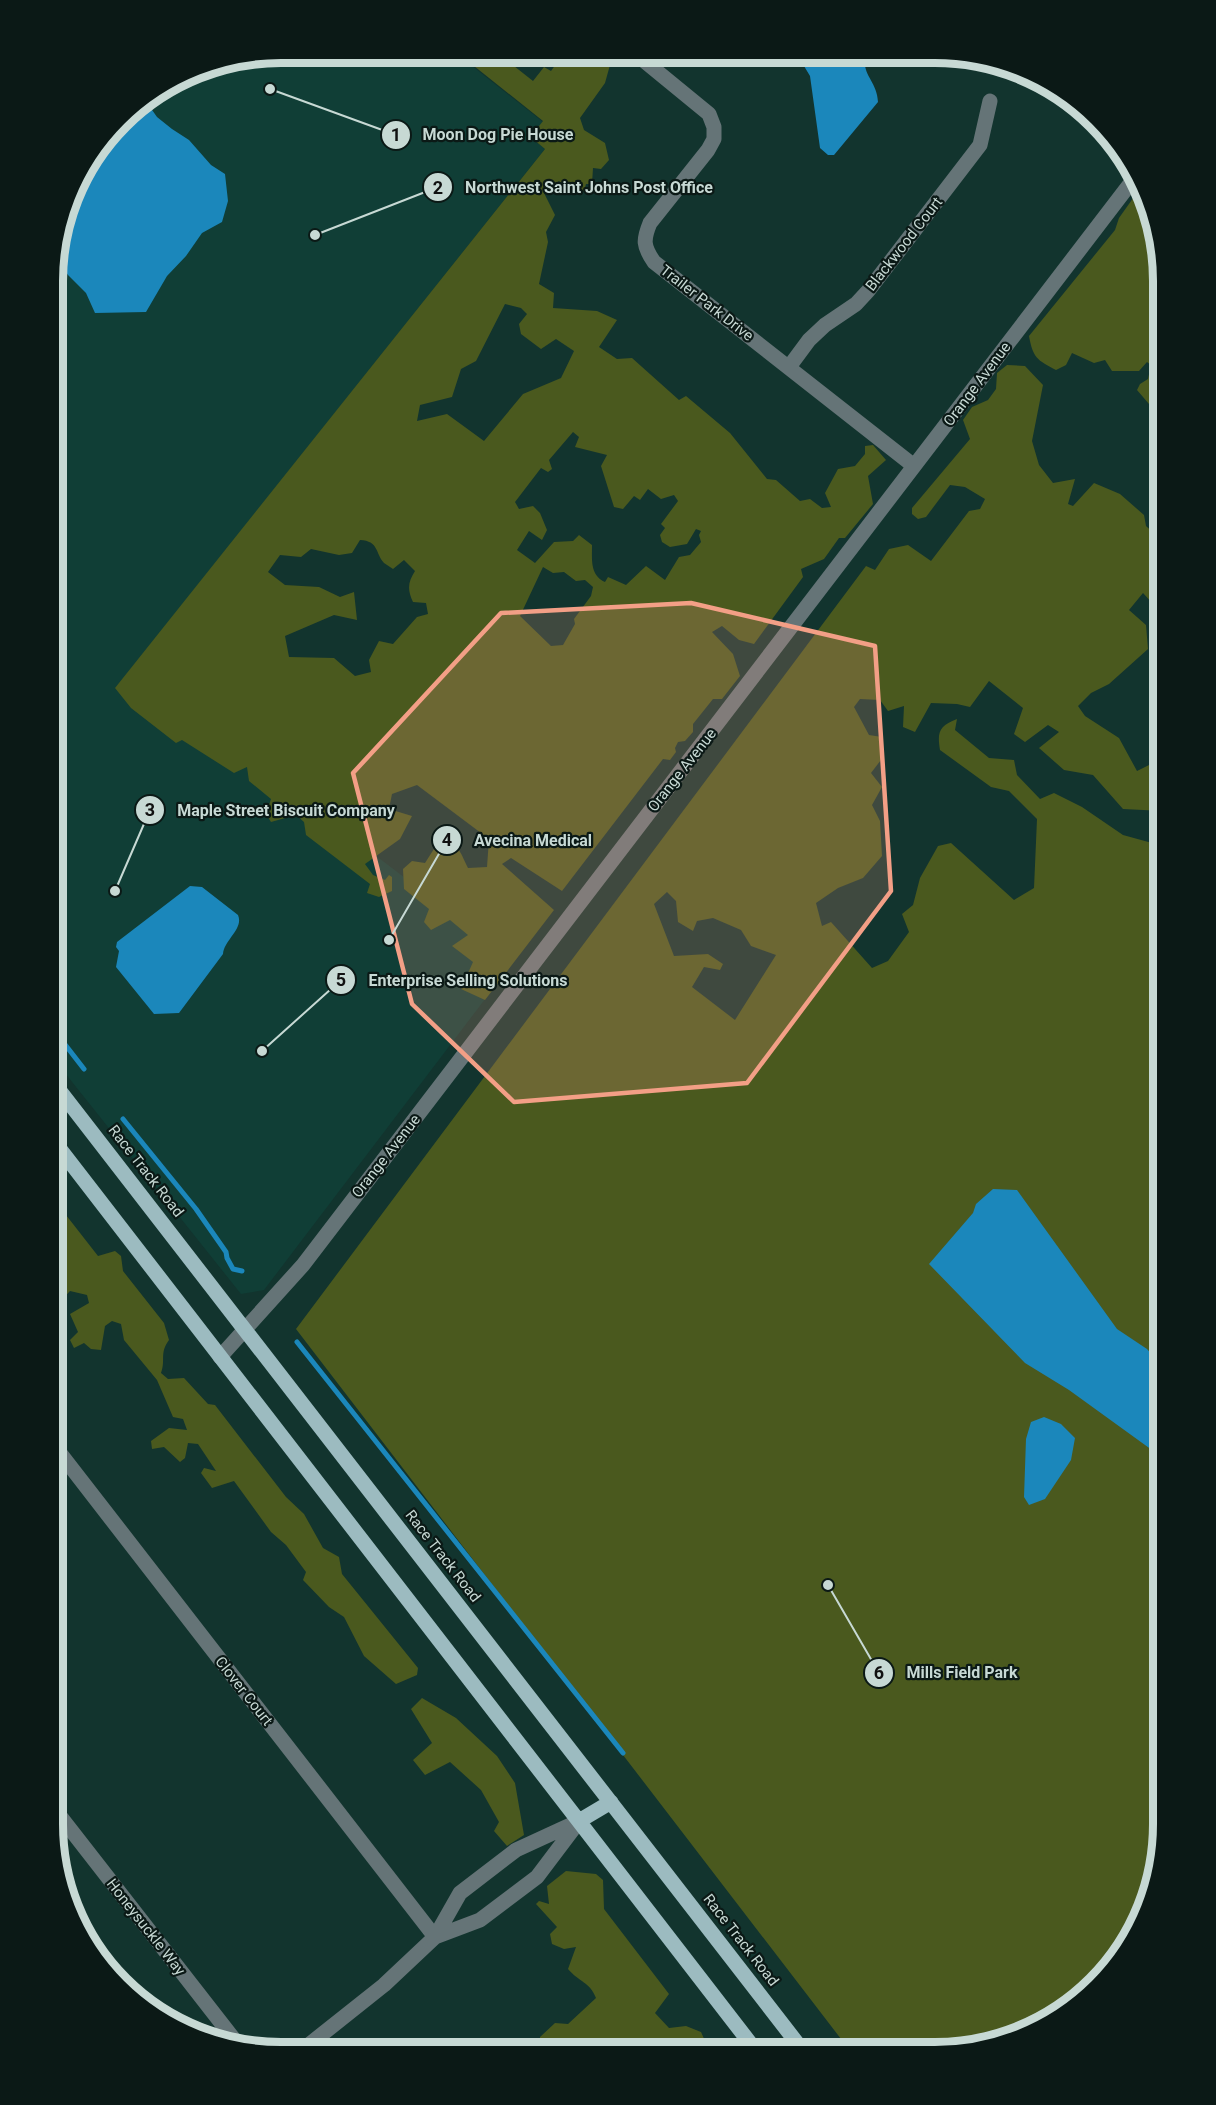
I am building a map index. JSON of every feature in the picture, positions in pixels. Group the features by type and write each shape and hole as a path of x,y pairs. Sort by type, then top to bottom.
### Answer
{"main road":[{"name":"Race Track Road","path":"63,1095 796,2042"},
{"path":"63,1153 749,2042"},
{"path":"579,1821 611,1802"}],"street":[{"name":"Trailer Park Drive","path":"647,63 710,114 714,127 714,139 708,150 650,223 644,237 646,250 654,262 914,466"},
{"name":"Blackwood Court","path":"789,367 809,340 825,325 862,298 980,145 990,100"},
{"name":"Orange Avenue","path":"219,1357 310,1255 1130,184"},
{"name":"Clover Court","path":"63,1457 435,1937"},
{"name":"Honeysuckle Way","path":"63,1821 232,2037"},
{"path":"435,1937 480,1920 537,1877 579,1821"},
{"path":"312,2042 384,1985 435,1937 460,1893 516,1850 579,1821"}],"highlighted area":[{"path":"691,603 875,646 891,891 747,1083 514,1102 412,1004 353,773 501,613"}],"shaded area":[{"path":"267,63 468,63 543,122 532,135 533,139 545,149 131,669 514,961 264,1290 241,1294 63,1071 63,267 67,238 85,185 108,148 148,108 185,85 225,70"}],"green space":[{"path":"470,63 510,63 533,81 544,67 551,71 557,63 608,63 610,65 605,83 580,118 584,130 605,143 609,160 601,169 593,168 592,184 586,184 584,191 571,191 559,181 544,193 555,215 546,232 548,242 539,284 554,293 553,308 597,311 617,320 599,347 617,359 632,358 679,400 686,396 730,433 767,479 776,480 800,501 810,499 822,508 831,507 825,493 838,469 855,466 865,454 865,446 873,445 886,460 868,476 873,504 845,538 839,538 824,559 801,569 803,577 754,644 739,640 722,626 712,632 733,654 740,676 722,699 713,699 693,724 693,732 685,741 678,742 676,752 670,760 663,759 562,891 511,858 502,864 554,910 485,1000 461,989 473,962 452,946 468,935 450,920 431,930 424,922 429,909 404,889 403,869 412,861 425,863 439,841 455,846 468,868 487,867 489,839 417,785 392,794 389,809 412,816 400,839 365,864 373,875 385,880 389,875 392,877 392,891 379,897 367,893 370,884 306,835 304,822 296,815 271,822 266,814 271,799 249,781 247,767 234,773 182,740 176,743 131,708 115,688 545,149 533,139 532,135 543,121","holes":["505,304 521,308 527,314 519,324 521,334 541,349 556,339 574,351 561,378 523,394 484,441 447,414 417,421 420,405 452,397 461,369 476,361","573,432 579,437 575,447 607,455 601,466 614,507 623,509 634,496 640,500 648,489 661,499 674,495 678,501 661,524 665,528 660,535 662,542 670,547 687,544 696,529 701,531 699,535 701,542 690,555 679,557 665,580 646,566 626,585 608,577 605,582 594,571 592,545 579,535 573,541 554,542 535,563 517,550 529,531 542,540 547,530 540,513 533,506 519,509 515,502 541,468 548,472 552,469 549,460","360,540 374,545 384,563 393,569 404,560 415,571 409,586 410,593 413,602 426,603 428,614 417,617 393,644 379,641 369,660 371,672 355,676 334,658 289,657 285,636 334,615 357,620 354,592 340,597 319,587 285,585 268,572 280,555 301,557 311,549 339,555 352,553","543,567 553,573 564,572 576,581 585,580 593,587 591,596 574,619 575,624 563,645 551,646 520,616"]},
{"path":"1135,195 1146,225 1153,267 1153,401 1149,404 1137,390 1140,384 1148,379 1151,365 1147,362 1139,371 1112,371 1105,360 1094,363 1072,353 1066,365 1056,370 1037,358 1029,336 1115,230 1119,218"},
{"path":"1007,365 1025,366 1043,385 1032,441 1039,465 1053,483 1075,479 1068,504 1073,506 1094,483 1120,494 1144,515 1146,526 1153,532 1153,604 1143,593 1129,610 1146,625 1148,649 1109,684 1091,693 1078,706 1085,716 1119,738 1137,771 1151,764 1153,758 1153,810 1123,809 1093,775 1064,770 1039,748 1059,732 1048,725 1025,742 1014,734 1023,708 989,681 970,707 931,703 915,732 903,727 904,706 888,711 880,700 860,699 854,707 869,735 882,737 884,756 871,773 882,787 872,805 880,821 882,856 863,878 838,888 816,903 822,926 831,922 872,968 888,961 909,932 902,914 913,905 920,878 938,846 951,843 1014,900 1034,888 1037,819 1009,791 991,787 940,750 941,730 946,724 957,719 955,730 989,758 1014,760 1017,775 1040,799 1054,793 1082,807 1123,835 1153,843 1153,1838 1146,1880 1124,1933 1099,1968 1079,1988 1044,2013 1005,2030 978,2038 949,2042 843,2042 296,1329 866,566 875,570 889,549 908,545 931,561 969,511 980,509 985,499 965,487 950,485 926,517 918,519 912,514 912,508 970,439 963,420 972,407 988,400 996,389 997,373","holes":["667,892 676,901 678,922 693,931 697,921 713,918 741,930 751,946 776,955 735,1020 692,987 704,967 720,970 723,964 708,954 674,956 654,904"]},
{"path":"63,1210 98,1256 115,1251 121,1256 123,1271 164,1323 169,1340 163,1353 161,1373 168,1379 184,1378 208,1404 215,1405 286,1497 304,1514 323,1548 339,1557 342,1574 418,1668 417,1675 396,1684 364,1656 344,1617 329,1607 303,1580 306,1572 286,1545 271,1532 234,1481 212,1488 201,1473 204,1468 216,1471 198,1444 188,1443 185,1458 180,1462 164,1447 152,1449 151,1441 169,1428 187,1430 183,1419 173,1417 157,1380 124,1340 121,1324 112,1321 105,1326 101,1350 91,1349 84,1343 74,1348 70,1340 78,1332 70,1314 89,1303 87,1295 70,1291 63,1299"},
{"path":"422,1698 456,1718 497,1756 515,1783 524,1835 507,1846 494,1831 499,1822 481,1790 450,1762 425,1775 413,1760 432,1743 411,1709"},
{"path":"566,1871 596,1874 603,1880 604,1909 669,1994 655,2013 669,2028 686,2026 701,2032 706,2042 540,2042 540,2037 555,2023 568,2024 596,1998 591,1989 568,1969 576,1947 564,1949 552,1944 550,1934 557,1927 536,1904 539,1901 549,1904 547,1886"}],"water":[{"path":"800,63 865,63 875,89 878,102 834,155 828,155 820,148 810,76"},
{"path":"150,107 157,117 189,140 211,165 225,174 228,201 222,222 202,233 186,256 167,276 146,312 95,313 86,293 63,268 67,238 85,185 117,137"},
{"path":"190,886 202,887 238,915 238,925 223,954 179,1013 154,1014 116,967 119,951 116,947 117,942"},
{"path":"993,1189 1017,1190 1117,1329 1147,1349 1153,1356 1153,1451 1069,1390 1025,1363 929,1264 973,1213 976,1204"},
{"path":"1044,1417 1061,1424 1075,1438 1071,1460 1045,1499 1029,1505 1024,1497 1026,1439 1031,1422"}],"waterway":[{"path":"63,1042 84,1069"},
{"path":"123,1119 196,1209 226,1252 233,1269 242,1271"},
{"path":"297,1342 623,1753"}],"place":[{"name":"Moon Dog Pie House","path":"270,89"},
{"name":"Northwest Saint Johns Post Office","path":"315,235"},
{"name":"Maple Street Biscuit Company","path":"115,891"},
{"name":"Avecina Medical","path":"389,940"},
{"name":"Enterprise Selling Solutions","path":"262,1051"},
{"name":"Mills Field Park","path":"828,1585"}]}
